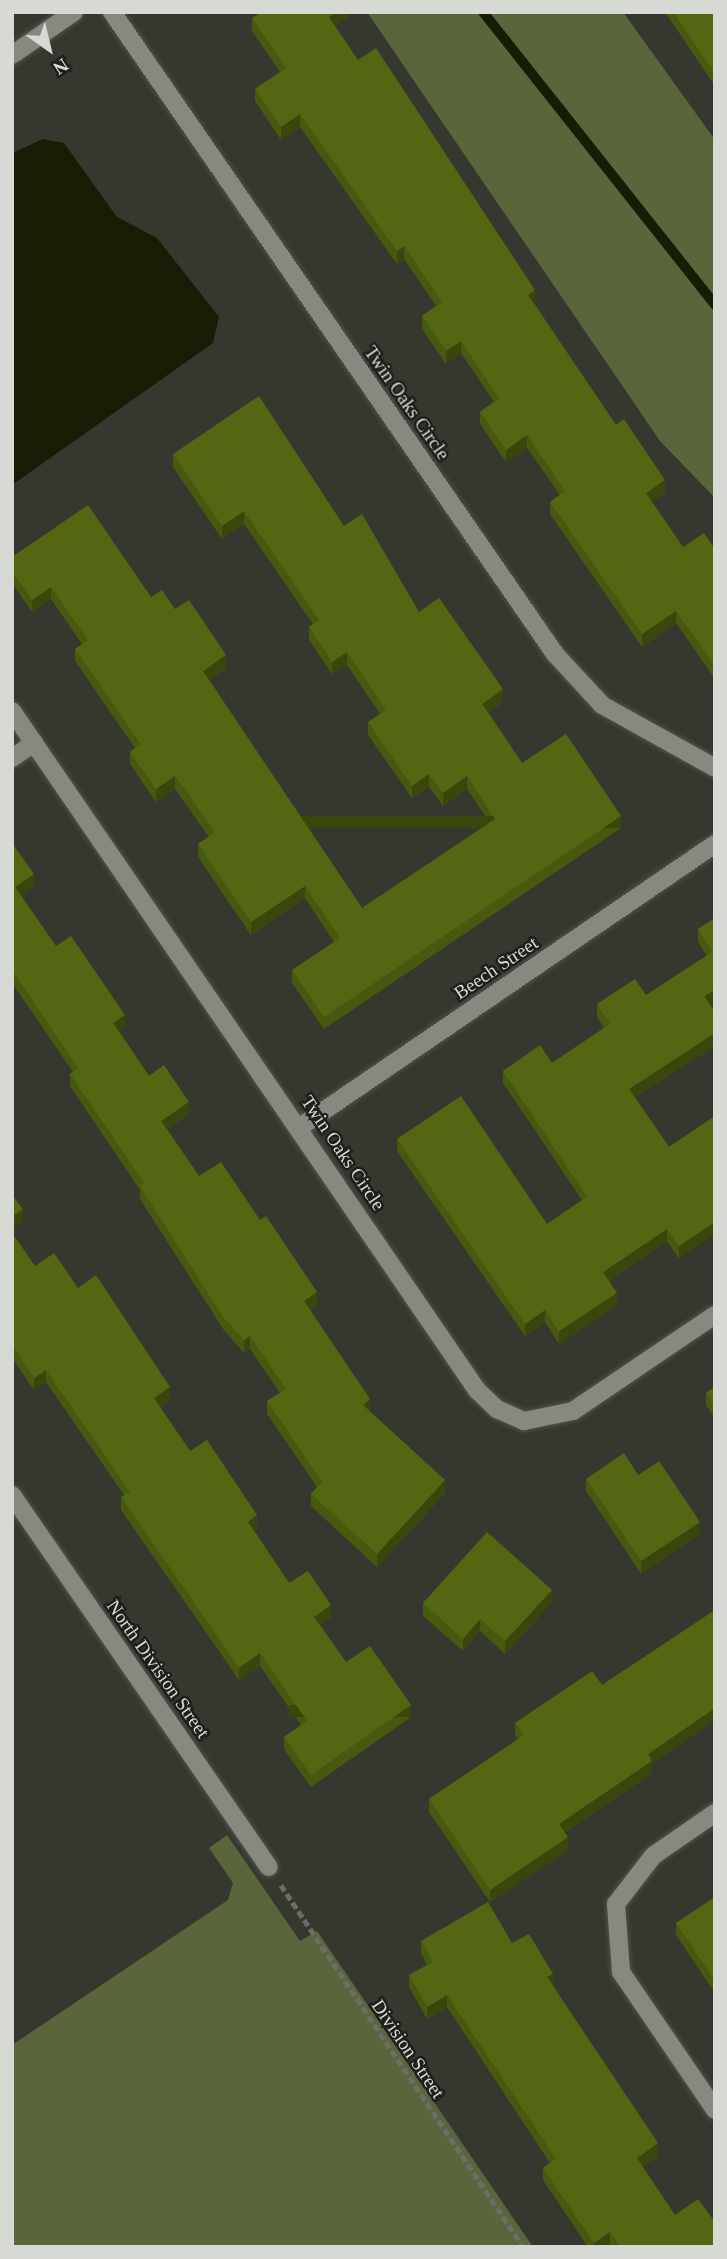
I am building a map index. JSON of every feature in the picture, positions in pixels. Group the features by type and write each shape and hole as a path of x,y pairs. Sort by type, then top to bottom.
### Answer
{"street":[{"path":"12,55 75,12"},
{"name":"Twin Oaks Circle","path":"113,12 555,654 602,705 715,768"},
{"name":"Twin Oaks Circle","path":"12,711 300,1127 477,1391 506,1413 524,1421 573,1411 715,1315"},
{"path":"12,758 34,743"},
{"name":"Beech Street","path":"300,1127 715,844"},
{"name":"North Division Street","path":"12,1495 269,1867"},
{"path":"715,1813 653,1856 616,1904 621,1972 715,2109"}],"path":[{"name":"Division Street","path":"269,1867 523,2247"}],"green space":[{"path":"367,12 623,12 715,140 715,498 660,441"},
{"path":"227,1835 300,1941 317,1931 533,2247 12,2247 12,2045 228,1900 233,1883 209,1848"}],"shaded area":[{"path":"43,139 64,143 117,217 157,238 219,317 213,343 12,485 12,153"}],"building":[{"path":"262,12 336,12 329,17 358,60 376,48 535,290 528,295 616,425 624,419 665,480 646,493 683,547 704,533 715,549 715,666 676,611 642,634 550,502 565,491 527,435 506,450 480,412 499,398 461,341 446,351 422,316 442,302 404,246 397,251 300,114 281,127 255,89 286,68 252,18"},
{"path":"673,12 715,12 715,74"},
{"path":"259,396 344,526 362,514 419,612 439,598 503,689 482,704 522,763 566,734 621,816 324,1017 292,970 340,938 305,886 251,922 198,844 215,832 175,776 156,789 130,752 141,744 75,649 88,640 51,587 32,600 12,571 12,557 88,505 151,597 162,590 175,609 189,600 226,655 203,671 362,908 495,819 467,776 443,793 429,774 412,786 368,722 386,710 347,652 332,662 309,627 319,620 244,511 222,526 173,454"},
{"path":"12,843 34,874 15,887 56,946 71,936 125,1015 113,1023 149,1076 164,1065 189,1102 161,1121 199,1176 221,1162 260,1220 266,1216 317,1292 304,1301 370,1399 363,1405 445,1480 377,1554 311,1494 322,1482 267,1401 286,1389 250,1336 244,1340 223,1317 140,1186 144,1183 70,1074 78,1068 12,970"},
{"path":"715,918 715,990 704,996 715,1012 715,1033 629,1089 669,1147 715,1116 715,1222 679,1246 667,1229 603,1272 617,1293 559,1331 545,1310 525,1324 397,1139 461,1096 547,1224 587,1197 503,1071 540,1045 552,1063 610,1024 597,1004 635,979 646,995 712,952 698,929"},
{"path":"12,1195 23,1209 12,1217"},
{"path":"12,1233 35,1266 54,1253 78,1288 96,1275 170,1387 154,1398 190,1451 207,1440 257,1515 248,1522 289,1583 308,1571 331,1605 314,1617 346,1662 370,1646 411,1705 311,1775 284,1737 307,1721 260,1653 239,1668 121,1497 130,1492 46,1370 34,1378 12,1345"},
{"path":"715,1387 715,1405 706,1393"},
{"path":"624,1453 638,1475 659,1461 700,1522 641,1561 586,1479"},
{"path":"487,1532 552,1590 505,1641 480,1619 463,1639 423,1603"},
{"path":"715,1610 715,1708 648,1754 652,1761 559,1824 568,1837 490,1890 429,1799 524,1735 515,1723 592,1671 602,1685"},
{"path":"715,1897 715,1981 676,1923"},
{"path":"488,1902 512,1943 529,1934 553,1974 547,1977 658,2143 637,2158 675,2215 698,2199 715,2222 715,2247 620,2247 610,2232 594,2243 543,2168 556,2159 447,1995 427,2007 409,1975 433,1962 421,1941"}],"waterway":[{"path":"483,12 715,305"}]}
